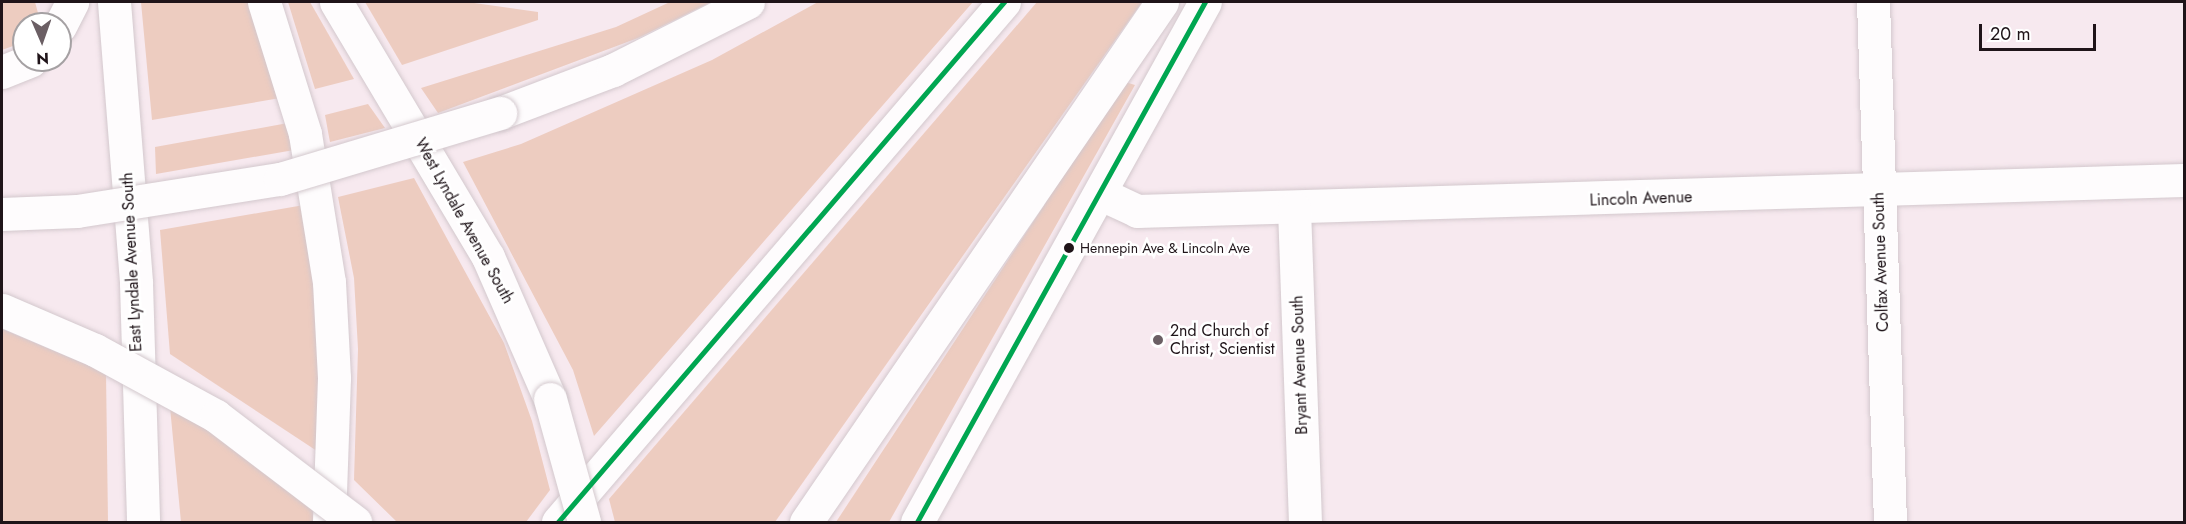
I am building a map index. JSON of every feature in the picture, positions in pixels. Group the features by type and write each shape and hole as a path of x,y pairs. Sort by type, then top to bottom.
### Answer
{"main road":[{"name":"East Lyndale Avenue South","path":"114,2 136,283 143,522"},
{"path":"264,2 305,135 328,272 334,378 329,522"},
{"name":"West Lyndale Avenue South","path":"336,2 488,257 550,399 584,522"},
{"path":"2,214 88,209 280,179 500,113 613,70 748,2"},
{"path":"558,522 1004,2"},
{"path":"806,522 1162,2"},
{"path":"918,522 1205,2"},
{"name":"Colfax Avenue South","path":"1873,2 1890,522"},
{"name":"Lincoln Avenue","path":"1101,194 1137,211 1879,192 2184,180"},
{"name":"Bryant Avenue South","path":"1294,208 1305,522"},
{"path":"2,310 95,350 216,416 355,522"}],"shaded area":[{"path":"2,2 35,2 38,12 12,12 12,46 2,50"},
{"path":"141,2 250,2 280,98 152,120"},
{"path":"288,2 310,2 354,79 315,89"},
{"path":"365,2 467,2 538,12 538,20 402,65"},
{"path":"670,2 711,2 638,38 438,113 421,88 616,27"},
{"path":"818,2 973,2 594,436 573,370 463,162 521,144 712,60"},
{"path":"1037,2 1142,2 775,522 615,522 609,499"},
{"path":"1125,82 1135,85 889,522 836,522"},
{"path":"368,104 385,128 330,142 325,115"},
{"path":"288,123 294,150 156,174 155,147"},
{"path":"414,178 504,343 532,421 550,490 526,522 397,522 354,480 358,349 354,278 338,197"},
{"path":"304,205 311,238 323,455 170,354 160,230"},
{"path":"2,329 106,373 108,522 2,522"},
{"path":"170,407 212,431 315,510 313,522 181,522"}],"transit line":[{"path":"558,522 1004,2"},
{"path":"917,522 1205,2"}],"place":[{"name":"Hennepin Ave & Lincoln Ave","path":"1069,248"},
{"name":"2nd Church of Christ, Scientist","path":"1158,340"}]}
